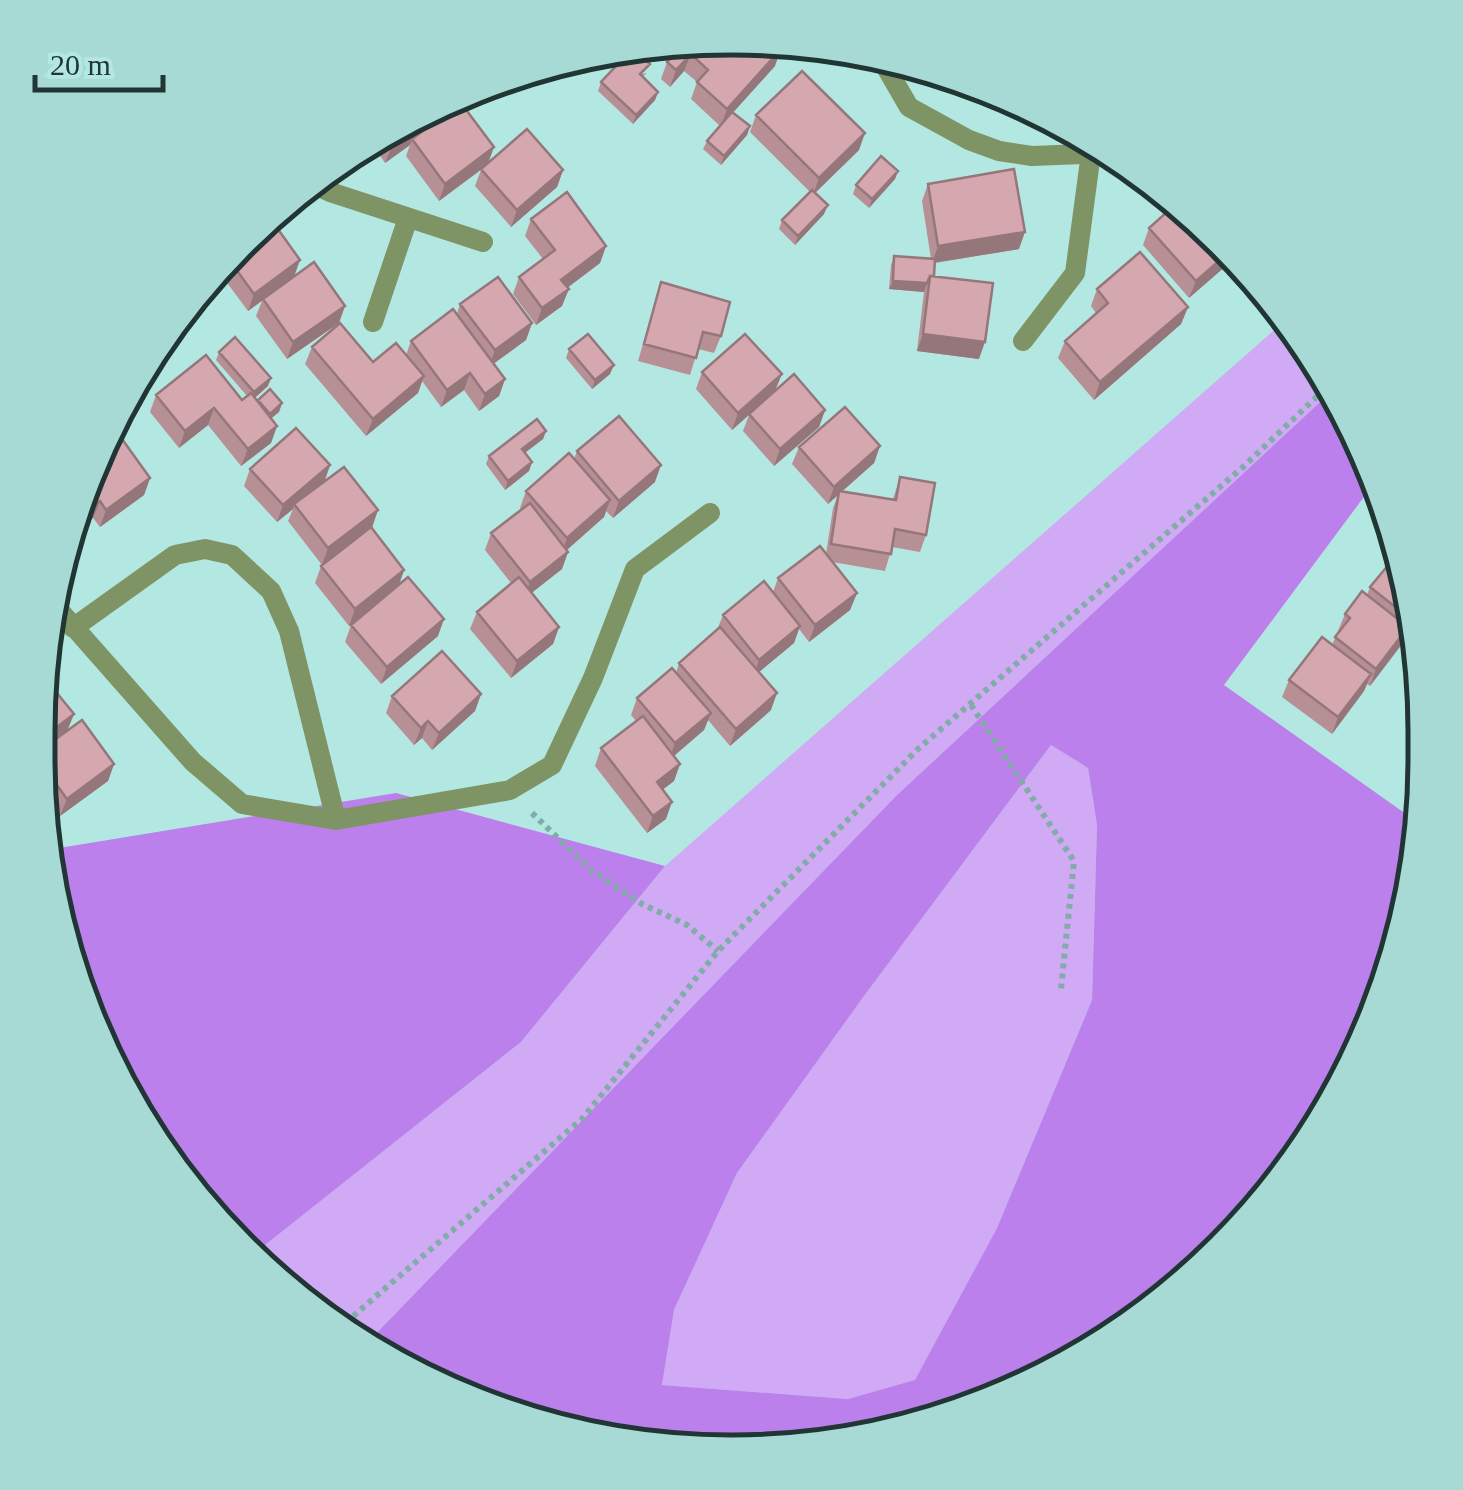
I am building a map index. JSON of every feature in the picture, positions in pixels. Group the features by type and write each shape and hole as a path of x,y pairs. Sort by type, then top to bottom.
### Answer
{"street":[{"path":"890,74 909,107 969,140 999,151 1032,156 1083,154"},
{"path":"1022,341 1074,274 1098,163"},
{"path":"326,190 483,242"},
{"path":"373,322 408,218"},
{"path":"65,618 193,762 242,804 336,820 510,790 552,765 593,678 635,570 710,513"},
{"path":"72,628 175,555 206,549 232,555 271,591 289,632 336,820"}],"path":[{"path":"351,1318 582,1119 718,951 918,749 1318,396"},
{"path":"971,704 1074,861 1061,989"},
{"path":"510,790 591,870 642,904 687,926 718,951"}],"shaded area":[{"path":"1275,330 1321,401 896,796 376,1334 320,1295 263,1247 521,1042 665,866"},
{"path":"1321,401 1365,495 1224,685 1406,814 1402,847 1385,934 1357,1017 1338,1058 1294,1134 1240,1205 1210,1237 1178,1267 1107,1321 1031,1365 990,1384 907,1412 820,1429 776,1434 687,1434 600,1422 556,1412 473,1384 376,1334 896,796","holes":["1051,745 1088,768 1097,825 1092,1000 997,1228 915,1380 848,1399 662,1385 674,1310 737,1173"]},
{"path":"1051,745 1088,768 1097,825 1092,1000 997,1228 915,1381 848,1399 662,1385 674,1310 737,1173"},
{"path":"396,793 665,866 521,1042 263,1247 195,1170 125,1058 106,1017 78,934 61,848"}],"building":[{"path":"689,56 676,70 667,62 671,58"},
{"path":"693,56 775,56 727,109 697,82 708,70"},
{"path":"646,61 650,64 640,74 658,92 636,115 601,82 617,65"},
{"path":"802,71 865,133 819,178 756,115"},
{"path":"466,109 494,147 445,184 412,139"},
{"path":"732,112 750,126 724,156 707,141"},
{"path":"527,129 563,170 517,210 481,169"},
{"path":"881,156 898,171 872,199 856,185"},
{"path":"1014,169 1025,232 938,246 928,184"},
{"path":"812,190 828,205 798,236 782,220"},
{"path":"567,192 606,246 561,280 569,289 542,308 519,277 555,250 531,219"},
{"path":"1166,213 1218,262 1196,281 1149,228"},
{"path":"278,229 300,260 254,294 237,270"},
{"path":"1140,252 1188,307 1100,382 1065,341 1108,303 1097,289"},
{"path":"894,256 935,259 934,276 927,283 893,281"},
{"path":"314,262 345,306 293,342 263,299"},
{"path":"930,276 993,283 985,342 923,334"},
{"path":"498,277 532,323 495,350 460,304"},
{"path":"661,282 730,302 721,336 703,332 696,358 644,344"},
{"path":"453,309 505,379 485,394 470,373 447,390 411,341"},
{"path":"340,323 373,362 396,343 424,376 373,419 312,347"},
{"path":"588,334 614,365 595,380 569,349"},
{"path":"745,334 782,374 738,413 702,372"},
{"path":"235,337 271,378 254,392 219,352"},
{"path":"206,355 242,400 251,393 277,426 248,449 214,408 185,431 156,395"},
{"path":"794,374 825,410 780,449 749,414"},
{"path":"270,389 282,403 270,414 258,400"},
{"path":"845,407 880,446 834,487 799,447"},
{"path":"619,416 661,465 619,501 577,451"},
{"path":"537,419 546,431 522,449 532,462 508,481 489,456"},
{"path":"296,428 330,465 283,505 250,469"},
{"path":"122,439 150,478 106,510 100,501 94,505"},
{"path":"569,453 610,500 567,538 526,491"},
{"path":"344,467 378,510 328,548 294,504"},
{"path":"900,477 935,483 926,535 895,529 891,554 831,544 839,491 896,500"},
{"path":"530,503 568,552 530,582 491,533"},
{"path":"371,527 404,570 355,609 321,566"},
{"path":"820,546 857,593 815,625 778,578"},
{"path":"1387,566 1396,608 1370,587"},
{"path":"408,577 444,619 387,667 351,625"},
{"path":"519,577 559,627 517,661 477,612"},
{"path":"764,581 800,626 759,660 723,615"},
{"path":"1362,591 1398,619 1401,636 1376,669 1335,637 1350,618 1345,614"},
{"path":"720,627 777,693 736,729 679,663"},
{"path":"1322,637 1371,674 1338,717 1289,680"},
{"path":"442,651 481,694 439,733 428,721 421,728 392,696"},
{"path":"672,668 711,713 675,743 637,698"},
{"path":"56,692 74,714 55,728"},
{"path":"643,716 680,764 657,782 672,802 653,816 601,748"},
{"path":"82,720 114,764 67,799 56,783 55,739"}]}
